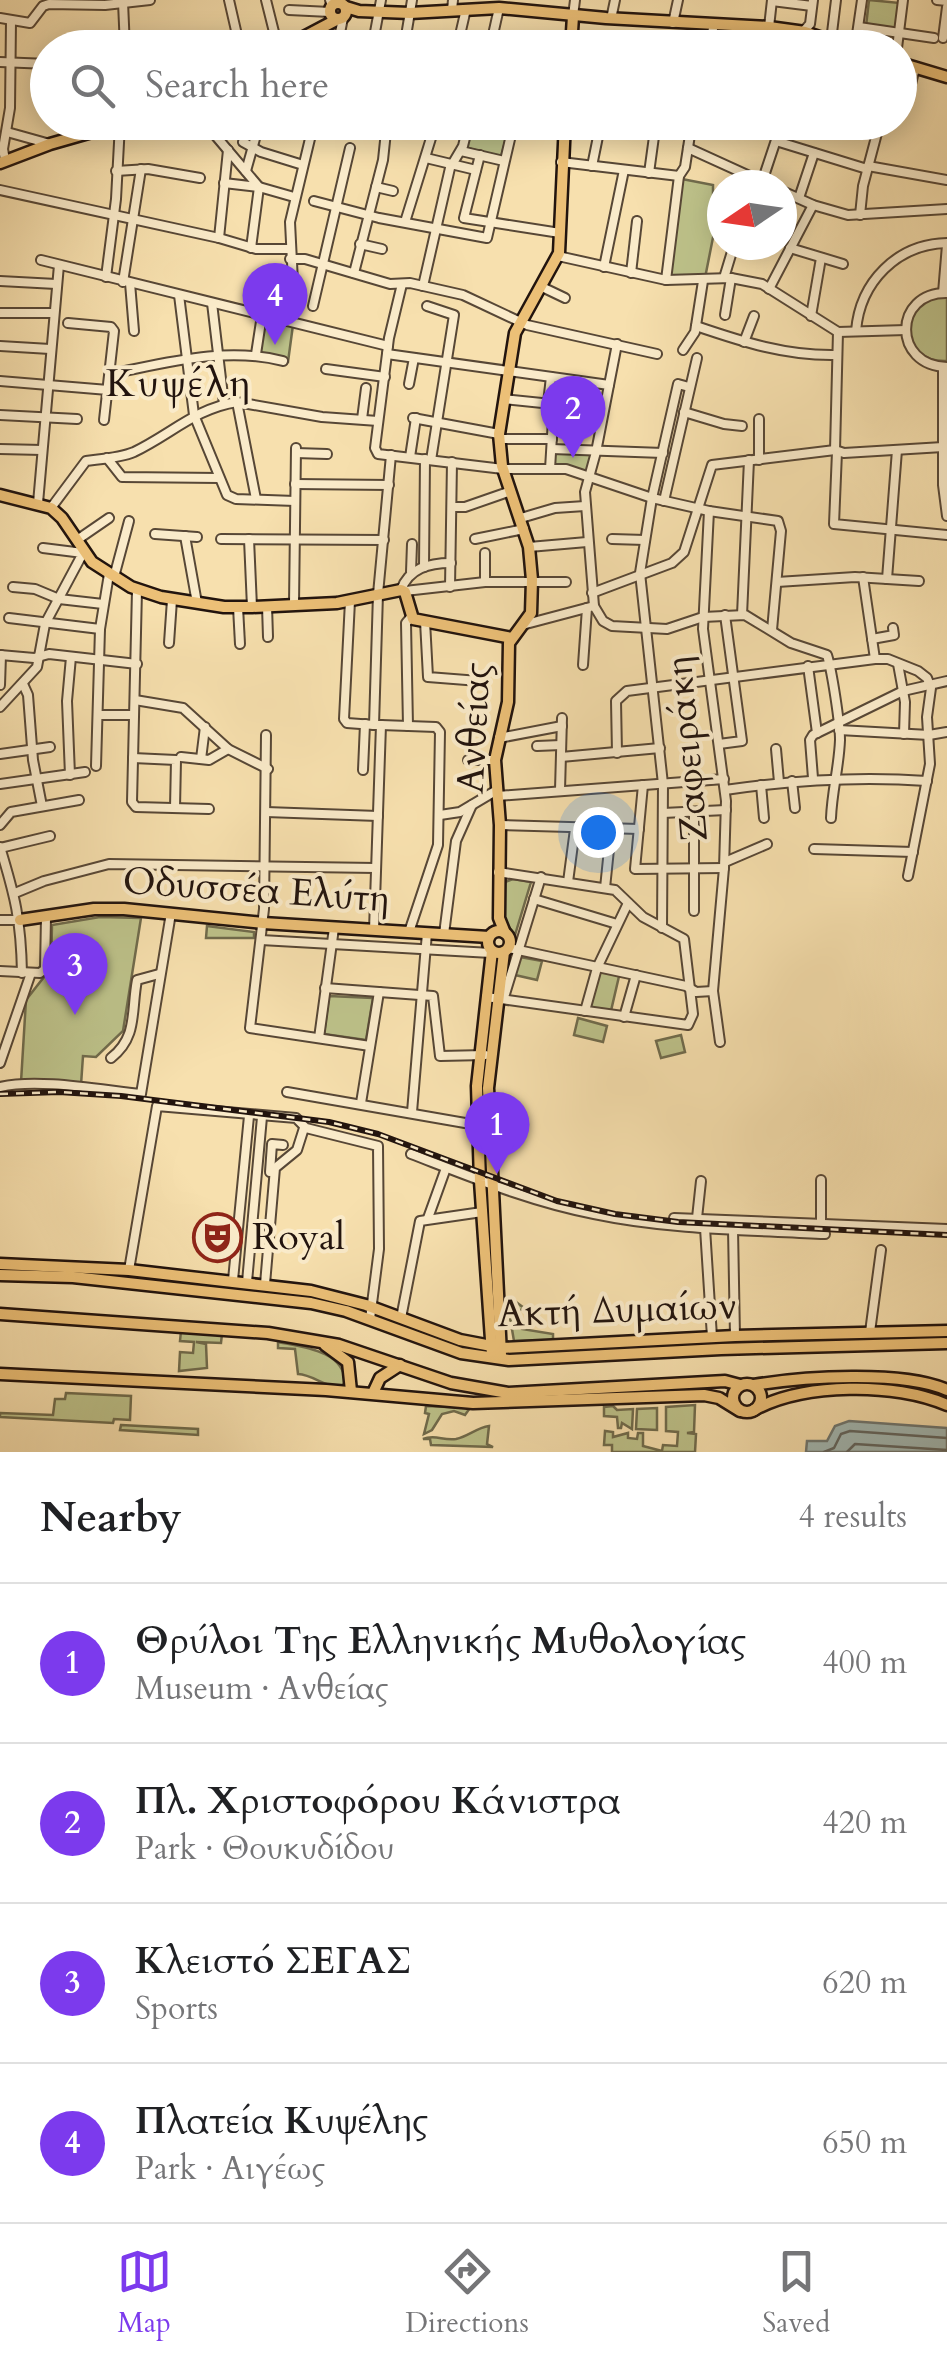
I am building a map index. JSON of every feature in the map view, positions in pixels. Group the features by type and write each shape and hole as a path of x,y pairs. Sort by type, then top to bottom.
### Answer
{"main road":[{"path":"321,30 339,10 379,6 410,13 453,5 466,9 497,5 538,6 574,16 790,30"},
{"path":"573,30 574,16"},
{"path":"917,68 947,77"},
{"path":"2,162 63,140"},
{"name":"Ανθείας","path":"505,933 499,918 500,824 495,760 508,702 508,649 532,608 532,580 529,547 503,469 499,437 514,333 558,256 564,140"},
{"path":"0,495 51,508 83,553 112,576 137,590 172,600 252,607 350,601 402,590 411,618 512,638"},
{"name":"Ανθείας","path":"489,936 498,878"},
{"name":"Οδυσσέα Ελύτη","path":"20,920 104,909 489,936"},
{"path":"497,1354 483,1126 486,997 510,939 498,930 489,936 487,944 503,951"},
{"path":"486,1055 499,999 503,951"},
{"path":"485,1182 482,1212 489,1240"},
{"name":"Ακτή Δυμαίων","path":"0,1264 129,1270 325,1293 454,1350 497,1354 947,1343"},
{"name":"Ακτή Δυμαίων","path":"0,1274 73,1277 266,1296 401,1318 497,1354 712,1337 947,1331"},
{"path":"0,1317 240,1329 323,1342 451,1383 508,1393 724,1381 754,1386 888,1378 917,1380 947,1390"},
{"path":"323,1342 348,1362 351,1391"},
{"path":"373,1393 380,1378 400,1365"},
{"path":"0,1374 351,1391 472,1403 704,1396 719,1398 740,1411 754,1410 804,1391 889,1392 947,1405"},
{"path":"740,1385 732,1396 740,1411"},
{"path":"754,1386 761,1398 754,1410"}],"street":[{"path":"0,18 34,22 43,6 49,4 150,0"},
{"path":"229,0 236,30"},
{"path":"266,0 275,30"},
{"path":"407,30 412,0"},
{"path":"574,0 574,16"},
{"path":"611,19 615,0"},
{"path":"673,23 678,0"},
{"path":"769,27 772,0 812,3 805,30"},
{"path":"832,30 836,0"},
{"path":"858,30 862,0"},
{"path":"899,30 903,0"},
{"path":"917,35 939,38 947,4 936,0"},
{"path":"123,2 124,30"},
{"path":"493,30 497,5"},
{"path":"461,30 466,9"},
{"path":"289,10 339,10"},
{"path":"2,162 7,132 5,62 10,21"},
{"path":"713,30 714,25"},
{"path":"754,30 755,26"},
{"path":"859,27 879,30"},
{"path":"5,62 30,63"},
{"path":"7,132 30,138"},
{"path":"36,140 50,144"},
{"path":"106,276 121,140"},
{"path":"217,140 259,186 251,248"},
{"path":"246,171 251,140"},
{"path":"290,302 294,197 309,140"},
{"path":"354,272 385,140"},
{"path":"405,222 431,140"},
{"path":"423,286 452,165 464,140"},
{"path":"314,201 488,238 509,140"},
{"path":"592,166 597,140"},
{"path":"649,173 654,140"},
{"path":"666,280 680,176 689,140"},
{"path":"860,215 875,140"},
{"path":"768,170 776,141 868,167 947,180"},
{"path":"248,144 303,164"},
{"path":"313,306 350,148"},
{"path":"688,148 736,170"},
{"path":"219,238 228,150"},
{"path":"461,151 504,161"},
{"path":"800,198 814,153"},
{"path":"480,155 464,218 560,233"},
{"path":"426,158 476,170"},
{"path":"383,160 397,164"},
{"path":"562,162 680,176"},
{"path":"116,171 140,169 200,178"},
{"path":"134,332 126,282 140,169"},
{"path":"604,267 624,170"},
{"path":"224,183 259,186 294,197"},
{"path":"376,187 393,192"},
{"path":"0,190 470,297 520,323 658,354"},
{"path":"797,197 843,214 947,209"},
{"path":"797,234 812,205"},
{"path":"631,273 637,221"},
{"path":"360,244 382,249"},
{"path":"856,331 863,297 884,268 914,248 947,244 945,293 926,297 915,305 906,330 909,345 918,357 945,367 947,516"},
{"path":"797,246 843,264"},
{"path":"558,256 666,280 748,280 838,332 906,330"},
{"path":"811,316 821,258"},
{"path":"41,260 414,358 609,386"},
{"path":"725,315 731,260"},
{"path":"769,289 784,260"},
{"path":"38,503 58,264"},
{"path":"0,281 56,284"},
{"path":"683,350 696,326 703,281"},
{"path":"402,284 384,378 375,448 378,454 588,475 664,501 778,520 781,531 772,630"},
{"path":"542,287 565,298"},
{"path":"179,295 194,416 227,494 236,499 295,501"},
{"path":"212,303 224,404"},
{"path":"424,567 428,459 438,423 454,315 427,306"},
{"path":"0,313 53,313"},
{"path":"256,354 262,315"},
{"path":"744,342 754,316"},
{"path":"68,323 114,329 104,420"},
{"path":"696,326 797,355 836,355"},
{"path":"838,332 834,524 947,534"},
{"path":"583,665 592,593 585,506 588,475 596,452 616,344"},
{"path":"0,346 50,348"},
{"path":"110,374 218,356 256,354 283,361"},
{"path":"409,384 414,358"},
{"path":"664,501 696,358"},
{"path":"326,370 384,378"},
{"path":"550,469 551,377"},
{"path":"0,381 108,390"},
{"path":"662,928 663,784 640,573 652,498 678,384 690,387"},
{"path":"362,419 366,388"},
{"path":"504,399 581,407"},
{"path":"51,508 82,464 132,453 194,416 224,404 237,402 378,421"},
{"path":"237,402 256,499"},
{"path":"684,412 742,426"},
{"path":"0,414 77,419"},
{"path":"410,457 415,418 499,437 552,439"},
{"path":"742,615 746,516 759,418"},
{"path":"592,593 672,563 684,552 711,466 836,451 898,450 944,440"},
{"path":"0,448 42,450"},
{"path":"552,449 662,453"},
{"path":"887,579 898,450"},
{"path":"294,604 296,451 328,454"},
{"path":"132,453 138,476"},
{"path":"374,930 378,816 373,725 378,594 391,454"},
{"path":"107,458 120,476 219,478"},
{"path":"450,586 452,462"},
{"path":"295,484 389,485"},
{"path":"452,506 465,507 512,491"},
{"path":"475,539 555,508 585,506"},
{"name":"Ζαφειράκη","path":"709,511 703,617 726,810 713,991 720,1042"},
{"path":"77,540 109,518"},
{"path":"96,766 103,604 129,520"},
{"path":"155,534 197,537"},
{"path":"185,536 196,603"},
{"path":"221,539 384,540"},
{"path":"249,539 252,607"},
{"path":"612,539 645,540"},
{"path":"529,547 587,542"},
{"path":"402,590 411,572 412,544"},
{"path":"0,706 38,667 45,623 83,553 43,548"},
{"path":"485,553 485,582"},
{"path":"411,572 451,563"},
{"path":"777,582 864,578 919,581"},
{"path":"864,578 875,658"},
{"path":"402,590 485,582 566,582"},
{"path":"14,587 103,604"},
{"path":"137,590 132,802 136,807 208,809"},
{"path":"169,643 172,600"},
{"path":"350,601 344,719 347,723 436,727 440,732 438,845 409,932"},
{"path":"268,606 268,637"},
{"path":"238,607 240,644"},
{"path":"591,607 609,625 668,629 703,617 742,615 791,643 826,654 838,726 838,769 831,818"},
{"path":"526,624 591,607"},
{"path":"718,744 742,741 725,615"},
{"path":"9,618 100,630"},
{"path":"408,726 406,623 411,618"},
{"path":"425,622 428,677 479,682"},
{"path":"872,639 894,635 893,628"},
{"path":"11,695 0,684 0,655 136,664"},
{"path":"70,774 66,700 71,657"},
{"path":"617,752 618,698 627,690 875,658 924,674 930,684 928,781 908,876"},
{"path":"898,664 904,734"},
{"path":"808,666 813,778"},
{"path":"814,735 903,691 947,681"},
{"path":"23,684 28,695 42,806"},
{"path":"135,700 182,707 224,751"},
{"path":"98,715 134,715"},
{"path":"499,738 562,722 560,790"},
{"path":"364,770 373,725"},
{"path":"838,726 904,734 947,732"},
{"path":"201,759 205,727"},
{"path":"266,735 263,923 250,1028 370,1046"},
{"path":"204,741 268,769"},
{"path":"536,746 562,745"},
{"path":"0,754 50,747"},
{"path":"561,757 660,748"},
{"path":"776,750 779,782"},
{"path":"181,757 210,760 224,751"},
{"path":"132,758 176,760 174,808"},
{"path":"468,760 495,760"},
{"path":"0,784 84,772"},
{"path":"725,790 813,778 928,781"},
{"path":"440,814 457,813 498,793 724,779"},
{"path":"792,781 795,808"},
{"path":"761,784 764,818"},
{"path":"643,785 635,869 694,870 725,865 766,844"},
{"path":"0,826 10,812 78,800"},
{"path":"444,934 456,840 472,805"},
{"path":"663,813 726,810"},
{"path":"266,812 378,816"},
{"path":"694,812 694,910"},
{"path":"500,824 638,829"},
{"path":"568,882 575,829"},
{"path":"605,888 611,830"},
{"path":"0,1063 31,973 15,893 1,852 50,836"},
{"path":"814,848 913,852"},
{"path":"15,893 109,864 376,868"},
{"path":"486,997 688,1025 693,1014 686,940 642,917 619,892 541,878 498,878"},
{"path":"503,951 534,900 541,878"},
{"path":"534,900 617,924"},
{"path":"585,1011 597,968 628,903"},
{"path":"0,1087 14,1084 141,1094 171,913"},
{"path":"0,972 31,973 46,967 46,918"},
{"path":"0,920 20,920"},
{"path":"318,1038 334,928"},
{"path":"412,1112 426,932"},
{"path":"261,940 503,951 713,991"},
{"path":"110,1058 128,1043 137,980 159,974"},
{"path":"624,1017 636,975"},
{"path":"325,988 434,996 440,1056 486,1055"},
{"path":"362,1103 380,992"},
{"path":"287,1092 483,1126"},
{"path":"129,1270 159,1105 296,1118 304,1128 378,1146 379,1236 371,1313"},
{"path":"233,1280 248,1116"},
{"path":"247,1282 262,1117"},
{"path":"272,1170 296,1150 304,1128"},
{"path":"264,1284 272,1206 272,1144 283,1145"},
{"path":"411,1154 485,1182 596,1215 706,1228 826,1234"},
{"path":"428,1218 446,1168"},
{"path":"243,1169 272,1170"},
{"path":"697,1218 701,1180"},
{"path":"821,1180 821,1224"},
{"path":"240,1202 272,1206"},
{"path":"401,1318 419,1222 482,1212"},
{"path":"674,1218 947,1229"},
{"path":"706,1228 712,1337"},
{"path":"733,1229 735,1336"},
{"path":"238,1238 268,1240"},
{"path":"870,1332 881,1250"}],"green space":[{"path":"869,0 900,3 896,30 866,26"},
{"path":"466,140 506,140 501,157 464,147"},
{"path":"682,179 707,184 709,260 705,278 670,278"},
{"path":"947,297 947,361 930,359 912,341 912,317 919,306 931,299"},
{"path":"263,317 293,325 288,362 258,353"},
{"path":"552,449 596,452 588,475 550,469"},
{"path":"505,882 531,882 515,935 502,918"},
{"path":"100,917 141,918 123,1031 96,1057 83,1056 81,1085 21,1082 26,1000 51,968 52,925"},
{"path":"207,926 254,932 254,938 206,938"},
{"path":"520,957 542,961 537,980 515,975"},
{"path":"597,968 620,972 610,1015 585,1011"},
{"path":"329,996 373,998 366,1040 324,1034"},
{"path":"578,1018 607,1026 603,1042 574,1035"},
{"path":"681,1035 685,1052 661,1058 656,1041"},
{"path":"516,1302 524,1308 519,1311 522,1329 553,1334 553,1340 514,1341 508,1306"},
{"path":"181,1331 222,1334 221,1343 196,1342 206,1344 207,1368 179,1371 180,1352 193,1353 194,1342 180,1341"},
{"path":"278,1342 330,1357 343,1372 345,1383 334,1386 298,1374 295,1349 278,1348"},
{"path":"66,1393 131,1396 130,1420 114,1419 113,1423 0,1417 0,1413 53,1415 55,1399 65,1399"},
{"path":"695,1405 694,1432 687,1433 696,1434 695,1452 612,1452 612,1445 604,1445 605,1431 613,1432 613,1437 628,1433 628,1438 637,1439 638,1433 643,1433 643,1446 662,1451 663,1445 677,1446 678,1432 666,1431 666,1407"},
{"path":"426,1406 470,1408 465,1415 454,1411 442,1414 432,1430 424,1434 429,1414 425,1413"},
{"path":"604,1407 617,1410 633,1409 632,1429 622,1423 618,1428 617,1417 604,1416"},
{"path":"657,1408 657,1430 636,1429 637,1409"},
{"path":"121,1425 198,1429 198,1435 120,1430"},
{"path":"489,1426 487,1444 493,1447 431,1445 430,1439 423,1439 431,1437 456,1439"}],"water":[{"path":"849,1421 947,1428 947,1452 806,1452 807,1441 827,1441 835,1426"}],"railway":[{"path":"0,1094 121,1096 329,1122 378,1134 557,1201 615,1214 678,1222 947,1235"}],"place":[{"name":"Πλατεία Κυψέλης","path":"275,345"},
{"name":"Πλ. Χριστοφόρου Κάνιστρα","path":"573,458"},
{"name":"Κλειστό ΣΕΓΑΣ","path":"75,1015"},
{"name":"Θρύλοι Της Ελληνικής Μυθολογίας","path":"497,1174"},
{"name":"Royal","path":"217,1237"}],"district":[{"name":"Κυψέλη","path":"179,383"}]}
